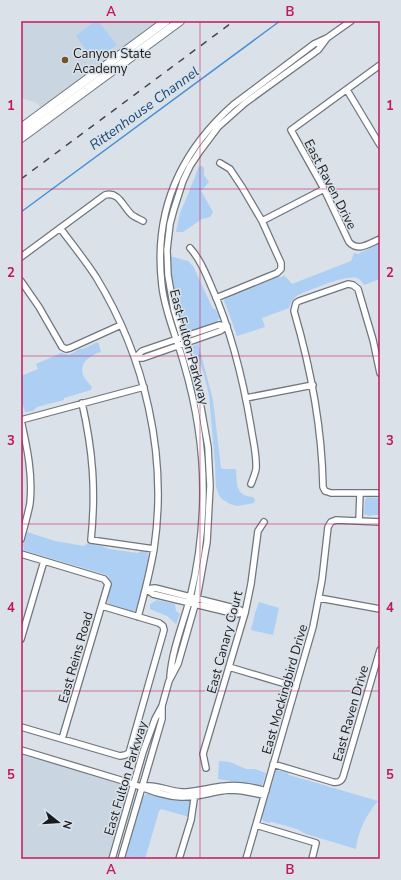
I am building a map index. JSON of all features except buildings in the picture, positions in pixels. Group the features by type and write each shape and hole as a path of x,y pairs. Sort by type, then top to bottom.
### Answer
{"main road":[{"path":"21,138 141,45 166,21"},
{"path":"21,128 141,45 180,21"}],"street":[{"name":"East Fulton Parkway","path":"112,859 155,718 162,706 169,681 171,663 190,599 201,537 203,511 203,467 198,427 193,397 164,300 160,270 160,249 164,217 174,185 199,139 228,108 314,44 327,38 351,21"},
{"name":"East Fulton Parkway","path":"169,681 178,664 196,601 207,542 210,504 208,447 200,396 171,299 167,262 170,224 183,181 200,150 218,127 245,103 318,50 327,38"},
{"path":"380,65 347,90 380,145"},
{"name":"East Raven Drive","path":"347,90 290,130 324,189 349,242 358,248 380,239"},
{"path":"216,298 277,273 281,268 282,263 262,221 242,187 230,169 220,163"},
{"path":"262,221 324,189"},
{"path":"21,257 105,195 111,193 116,195 132,215 143,221"},
{"path":"60,228 78,251 109,299 135,358 144,386 150,413 157,468 158,495 154,549 146,589 138,617"},
{"path":"190,248 195,253 216,298 227,326 240,369 255,454 256,471 251,484"},
{"path":"21,281 39,307 62,347 66,349 121,325"},
{"path":"380,372 364,306 358,289 353,284 348,284 299,301 296,304 294,311 303,341 313,385 320,435 323,487 325,491 329,493 380,493"},
{"path":"135,358 142,352 176,339 184,340 220,331 227,326"},
{"path":"135,358 143,358 178,345 184,340"},
{"path":"246,398 313,385"},
{"path":"21,539 28,516 31,489 27,446 21,420 144,386"},
{"path":"82,403 88,430 93,471 94,513 91,540 154,549"},
{"path":"360,493 359,521 380,522"},
{"name":"East Mockingbird Drive","path":"246,859 310,641 320,598 328,527 331,522 336,520 359,521"},
{"name":"East Canary Court","path":"206,768 203,754 245,613 251,584 258,530 264,522"},
{"path":"21,554 44,561 21,639"},
{"name":"East Reins Road","path":"44,561 102,578 106,581 107,588 62,739"},
{"path":"146,589 153,594 190,599 236,614 245,613"},
{"path":"320,598 380,609"},
{"path":"21,726 120,756 127,754 130,750 164,633 163,626 159,623 102,606"},
{"name":"East Raven Drive","path":"273,764 333,782 340,782 343,777 380,650"},
{"path":"229,668 296,687"},
{"name":"East Fulton Parkway","path":"121,859 162,720 162,706"},
{"path":"21,750 142,786 149,785 165,790 195,794 232,785 246,786 265,793"},
{"path":"179,859 191,820 195,794"},
{"path":"256,825 316,843 312,859"}],"shaded area":[{"name":"Canyon State Academy","path":"21,21 160,21 42,109 37,103 21,98"},
{"path":"95,21 98,21 117,45 94,61 76,36"},
{"path":"199,166 204,168 204,175 209,182 201,191 213,212 210,217 202,219 183,232 176,232 180,213"},
{"path":"380,243 380,279 364,285 357,278 344,279 298,295 292,300 289,308 262,318 265,327 237,336 224,302 225,298 284,275 292,284 351,261 354,253 358,254"},
{"path":"170,256 188,261 193,266 213,309 215,309 220,317 216,323 189,333 184,331 177,314 173,295"},
{"path":"98,342 101,352 86,360 82,368 84,377 92,387 91,390 64,398 64,400 37,407 33,411 25,412 21,398 21,376 38,369 36,364 61,353 69,355 79,349 83,349"},
{"path":"198,343 213,400 221,468 236,469 238,488 243,494 253,497 255,500 254,503 237,506 230,504 222,499 216,487 209,395 199,360 192,351 192,347"},
{"path":"367,497 380,498 380,515 369,516 364,514 365,500"},
{"path":"27,532 55,541 84,546 89,542 108,549 138,553 141,551 147,552 149,564 148,572 137,609 135,611 131,611 109,604 108,598 110,581 108,576 24,550 23,545"},
{"path":"157,600 175,604 176,611 180,614 176,624 167,616 150,609 150,604"},
{"path":"259,602 279,608 273,635 251,630"},
{"path":"21,754 126,785 128,791 108,859 21,859"},
{"path":"219,761 230,762 246,769 255,769 266,773 262,786 218,779"},
{"path":"276,770 287,772 289,775 378,801 363,824 356,849 306,834 297,829 263,821 262,817"},
{"path":"148,793 171,799 192,799 189,817 161,809 159,811 145,859 125,859 142,797"}],"waterway":[{"name":"Rittenhouse Channel","path":"21,212 280,21"}],"railway":[{"path":"21,179 234,21"}],"place":[{"name":"Canyon State Academy","path":"65,60"}]}
